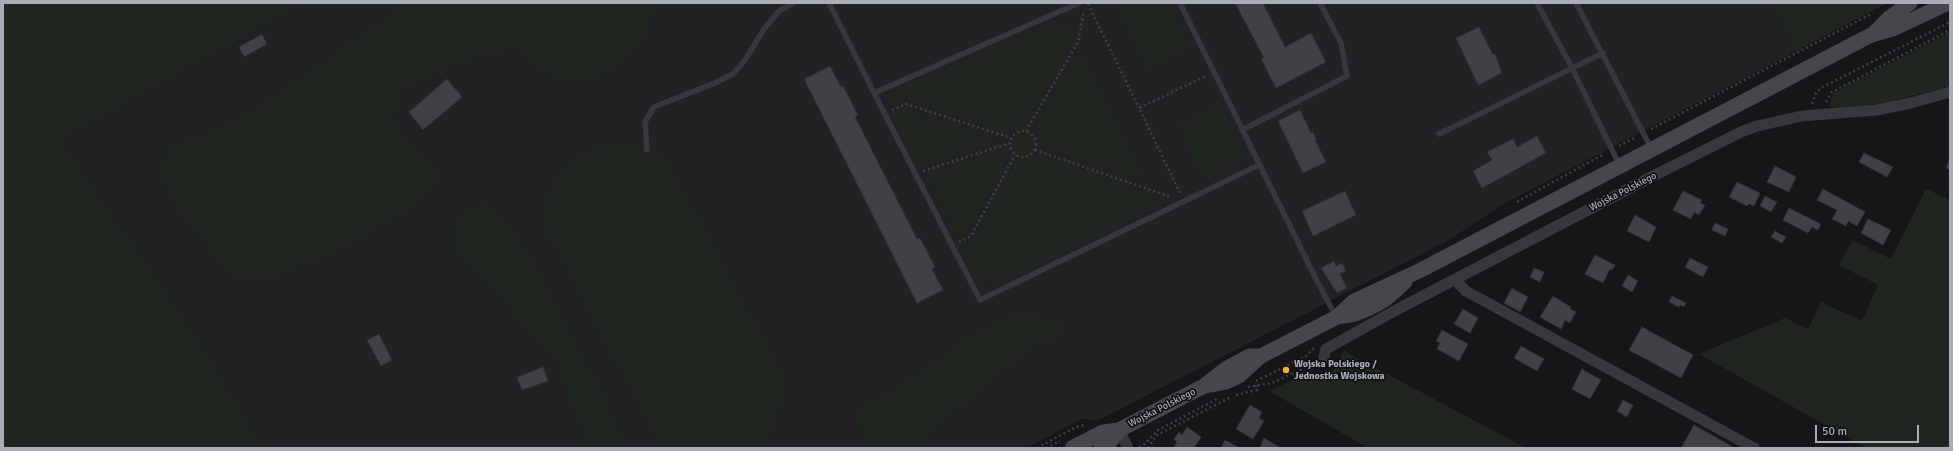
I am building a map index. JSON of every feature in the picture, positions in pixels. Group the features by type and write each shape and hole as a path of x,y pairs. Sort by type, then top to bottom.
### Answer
{"main road":[{"name":"Wojska Polskiego","path":"1871,35 1889,18 1910,3"},
{"name":"Wojska Polskiego","path":"1072,448 1103,432 1119,430 1204,386 1227,368 1249,356 1261,356 1337,317 1354,301 1389,283 1419,271 1871,35 1893,29 1948,3"},
{"name":"Wojska Polskiego","path":"1101,448 1111,441 1119,430"}],"street":[{"name":"Wojska Polskiego","path":"1324,358 1326,349 1455,280 1735,135 1764,125 1813,114 1877,110 1911,103 1950,92"},
{"path":"1455,280 1466,290 1754,448"},
{"path":"1119,430 1128,448"}],"lane":[{"path":"647,150 645,122 654,106 715,83 733,74 745,60 764,29 779,11 793,3"},
{"path":"829,3 980,300 1259,165"},
{"path":"874,93 1079,3"},
{"path":"1180,3 1315,278 1337,317"},
{"path":"1242,130 1347,76 1341,43 1320,3"},
{"path":"1537,3 1572,68 1620,166"},
{"path":"1576,3 1652,149"},
{"path":"1439,134 1603,53"}],"path":[{"path":"1087,3 1184,201"},
{"path":"1026,131 1078,42 1087,3"},
{"path":"1813,114 1813,98 1821,88 1950,22"},
{"path":"1826,106 1826,100 1832,92 1950,30"},
{"path":"1139,108 1214,73"},
{"path":"884,113 906,104 1011,138"},
{"path":"1026,131 1035,138 1035,150 1029,156 1024,157 1015,155 1010,147 1011,138 1017,132 1026,131"},
{"path":"916,175 924,170 1010,142"},
{"path":"1035,150 1184,201"},
{"path":"952,245 971,236 1015,155"},
{"path":"1148,448 1157,435 1171,427 1234,395 1257,390 1255,381 1306,356 1313,348 1320,344"},
{"path":"1242,388 1281,379 1324,358"},
{"path":"1137,448 1145,444 1158,430 1219,398"}],"shaded area":[{"path":"3,3 307,3 64,140 203,345 265,448 3,448"},
{"path":"307,3 1769,3 1795,52 1505,203 1449,240 1099,420 1081,419 1027,448 265,448 203,345 64,140"},
{"path":"407,3 656,3 646,36 627,57 594,83 562,78 538,72 518,48 455,66 404,90 393,119 404,138 431,158 439,180 411,208 338,252 260,283 233,279 180,212 159,177 167,148 246,114"},
{"path":"1114,3 1169,3 1191,50 1146,71"},
{"path":"1769,3 1887,3 1795,52"},
{"path":"1065,19 1074,38 1026,123 1016,125 1008,132 907,99 896,104 890,104 887,99 891,93"},
{"path":"1950,32 1950,86 1889,102 1849,107 1829,106 1833,93"},
{"path":"1080,48 1145,180 1041,146 1039,133 1034,128"},
{"path":"1219,104 1247,159 1204,181 1177,125"},
{"path":"902,109 1001,141 921,167 894,113"},
{"path":"1023,134 1030,137 1033,144 1030,151 1023,154 1016,151 1013,144 1016,137"},
{"path":"618,143 640,147 666,158 781,369 784,388 780,409 769,434 758,448 661,447 547,234 544,209 552,183 566,164 592,148"},
{"path":"1001,150 1007,159 967,234 958,238 926,175"},
{"path":"1037,154 1151,193 1160,207 1000,283 984,284 980,281 961,245 974,239 1016,162 1027,162 1033,159"},
{"path":"1926,189 1950,200 1950,448 1866,448 1699,354 1785,318 1808,329 1821,302 1862,321 1878,285 1839,265 1852,240 1891,259"},
{"path":"484,198 512,226 540,272 606,400 628,448 578,448 584,439 558,364 484,280 452,253 455,223"},
{"path":"1015,313 1045,317 1063,323 1063,337 1037,346 1014,363 916,445 909,448 873,448 856,421 858,408 910,378 962,340"},
{"path":"1344,351 1526,448 1368,448 1269,391 1312,371 1328,380"}],"building":[{"path":"1235,3 1263,3 1285,47 1311,33 1326,62 1276,88 1261,59 1264,58"},
{"path":"1479,27 1493,55 1495,54 1502,73 1478,85 1456,38"},
{"path":"262,34 267,44 244,57 239,47"},
{"path":"830,66 841,87 843,86 858,115 855,117 917,239 920,238 935,267 932,269 943,290 917,303 804,79"},
{"path":"447,79 462,97 423,130 409,112"},
{"path":"1300,110 1311,133 1313,132 1316,139 1315,140 1326,162 1303,173 1278,121"},
{"path":"1537,136 1546,153 1482,188 1473,171 1492,160 1487,152 1513,139 1517,147"},
{"path":"1864,153 1893,167 1887,177 1859,162"},
{"path":"1950,158 1950,170 1946,168"},
{"path":"1775,166 1796,177 1789,192 1767,182"},
{"path":"1737,182 1760,193 1754,206 1749,204 1747,206 1729,197"},
{"path":"1823,189 1865,212 1857,226 1848,221 1846,226 1832,219 1837,210 1817,200"},
{"path":"1345,191 1356,215 1313,236 1302,211"},
{"path":"1683,191 1702,200 1700,203 1705,205 1699,215 1694,212 1691,219 1673,210"},
{"path":"1765,196 1777,202 1771,212 1760,206"},
{"path":"1789,208 1821,224 1818,230 1812,227 1808,233 1783,220"},
{"path":"1635,215 1656,227 1649,242 1627,231"},
{"path":"1868,219 1891,230 1883,245 1861,233"},
{"path":"1715,223 1728,229 1725,236 1712,230"},
{"path":"1775,231 1786,237 1782,243 1771,237"},
{"path":"1595,255 1615,265 1612,270 1610,269 1603,283 1585,274"},
{"path":"1690,258 1708,267 1703,277 1685,267"},
{"path":"1334,261 1336,266 1342,263 1346,271 1340,274 1347,288 1337,293 1321,268"},
{"path":"1534,268 1544,272 1540,282 1530,277"},
{"path":"1628,275 1638,281 1632,292 1622,286"},
{"path":"1512,288 1528,297 1520,312 1504,303"},
{"path":"1553,296 1571,307 1570,309 1576,312 1570,323 1565,320 1561,329 1540,317"},
{"path":"1672,296 1686,303 1684,307 1680,305 1679,307 1669,302"},
{"path":"1463,309 1478,318 1470,333 1454,324"},
{"path":"1642,327 1693,355 1681,378 1629,350"},
{"path":"1442,330 1468,344 1459,361 1437,349 1440,343 1436,341"},
{"path":"379,334 392,360 381,366 367,340"},
{"path":"1521,346 1544,359 1537,371 1514,358"},
{"path":"543,367 548,381 522,390 517,377"},
{"path":"1582,369 1601,380 1590,399 1572,389"},
{"path":"1623,400 1633,405 1627,417 1617,411"},
{"path":"1250,405 1262,412 1259,418 1264,421 1253,439 1236,429"},
{"path":"1694,425 1733,447 1681,448"},
{"path":"1187,427 1201,437 1194,448 1173,448 1177,442 1174,439 1179,432 1182,435"},
{"path":"1264,438 1281,448 1260,448"},
{"path":"1225,440 1238,447 1221,448"}],"place":[{"name":"Wojska Polskiego / Jednostka Wojskowa","path":"1286,370"}]}
